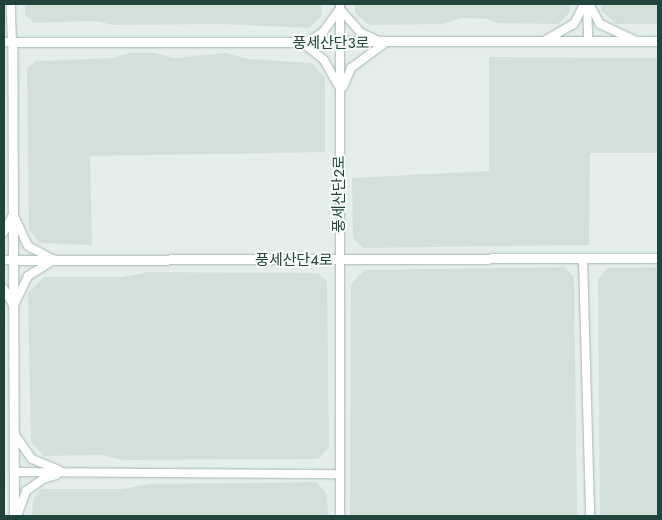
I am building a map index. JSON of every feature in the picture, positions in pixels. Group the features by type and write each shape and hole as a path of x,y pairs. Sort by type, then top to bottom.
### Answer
{"street":[{"path":"10,4 8,42 13,214 9,260 14,306 15,516"},
{"path":"587,4 600,24 639,42"},
{"path":"587,4 588,42"},
{"path":"542,42 574,24 587,4"},
{"path":"341,92 324,60 304,44 322,32 340,6 361,33 385,44"},
{"name":"풍세산단2로","path":"340,6 342,44 340,516"},
{"name":"풍세산단3로","path":"8,42 304,44 658,42"},
{"path":"341,92 351,68 385,44"},
{"path":"4,232 13,214"},
{"path":"13,214 28,246 54,260"},
{"path":"583,258 590,516"},
{"name":"풍세산단4로","path":"9,260 340,261 658,258"},
{"path":"14,306 28,276 54,260"},
{"path":"4,289 14,306"},
{"path":"15,435 32,459 65,472"},
{"path":"15,472 340,474"},
{"path":"15,516 26,491 43,479 65,472"}],"shaded area":[{"path":"25,4 321,4 322,16 309,28 220,24 113,25 96,21 34,23 25,15"},
{"path":"355,4 570,4 570,12 558,24 497,23 488,19 461,18 443,24 369,25 355,13"},
{"path":"601,4 658,4 658,24 616,24 601,10"},
{"path":"129,53 154,53 175,58 225,53 249,59 312,63 325,78 325,152 90,156 92,245 40,243 29,230 27,69 36,61 113,58"},
{"path":"489,57 658,58 658,153 590,153 589,245 363,248 353,238 352,178 489,171"},
{"path":"564,267 574,277 577,516 350,516 351,284 364,270"},
{"path":"658,267 658,516 600,516 598,280 607,268"},
{"path":"148,272 318,273 327,281 329,447 318,459 124,460 101,455 44,456 31,442 28,293 44,277 122,277"},
{"path":"316,482 327,494 328,516 32,516 33,499 41,489 123,489 149,484"}]}
